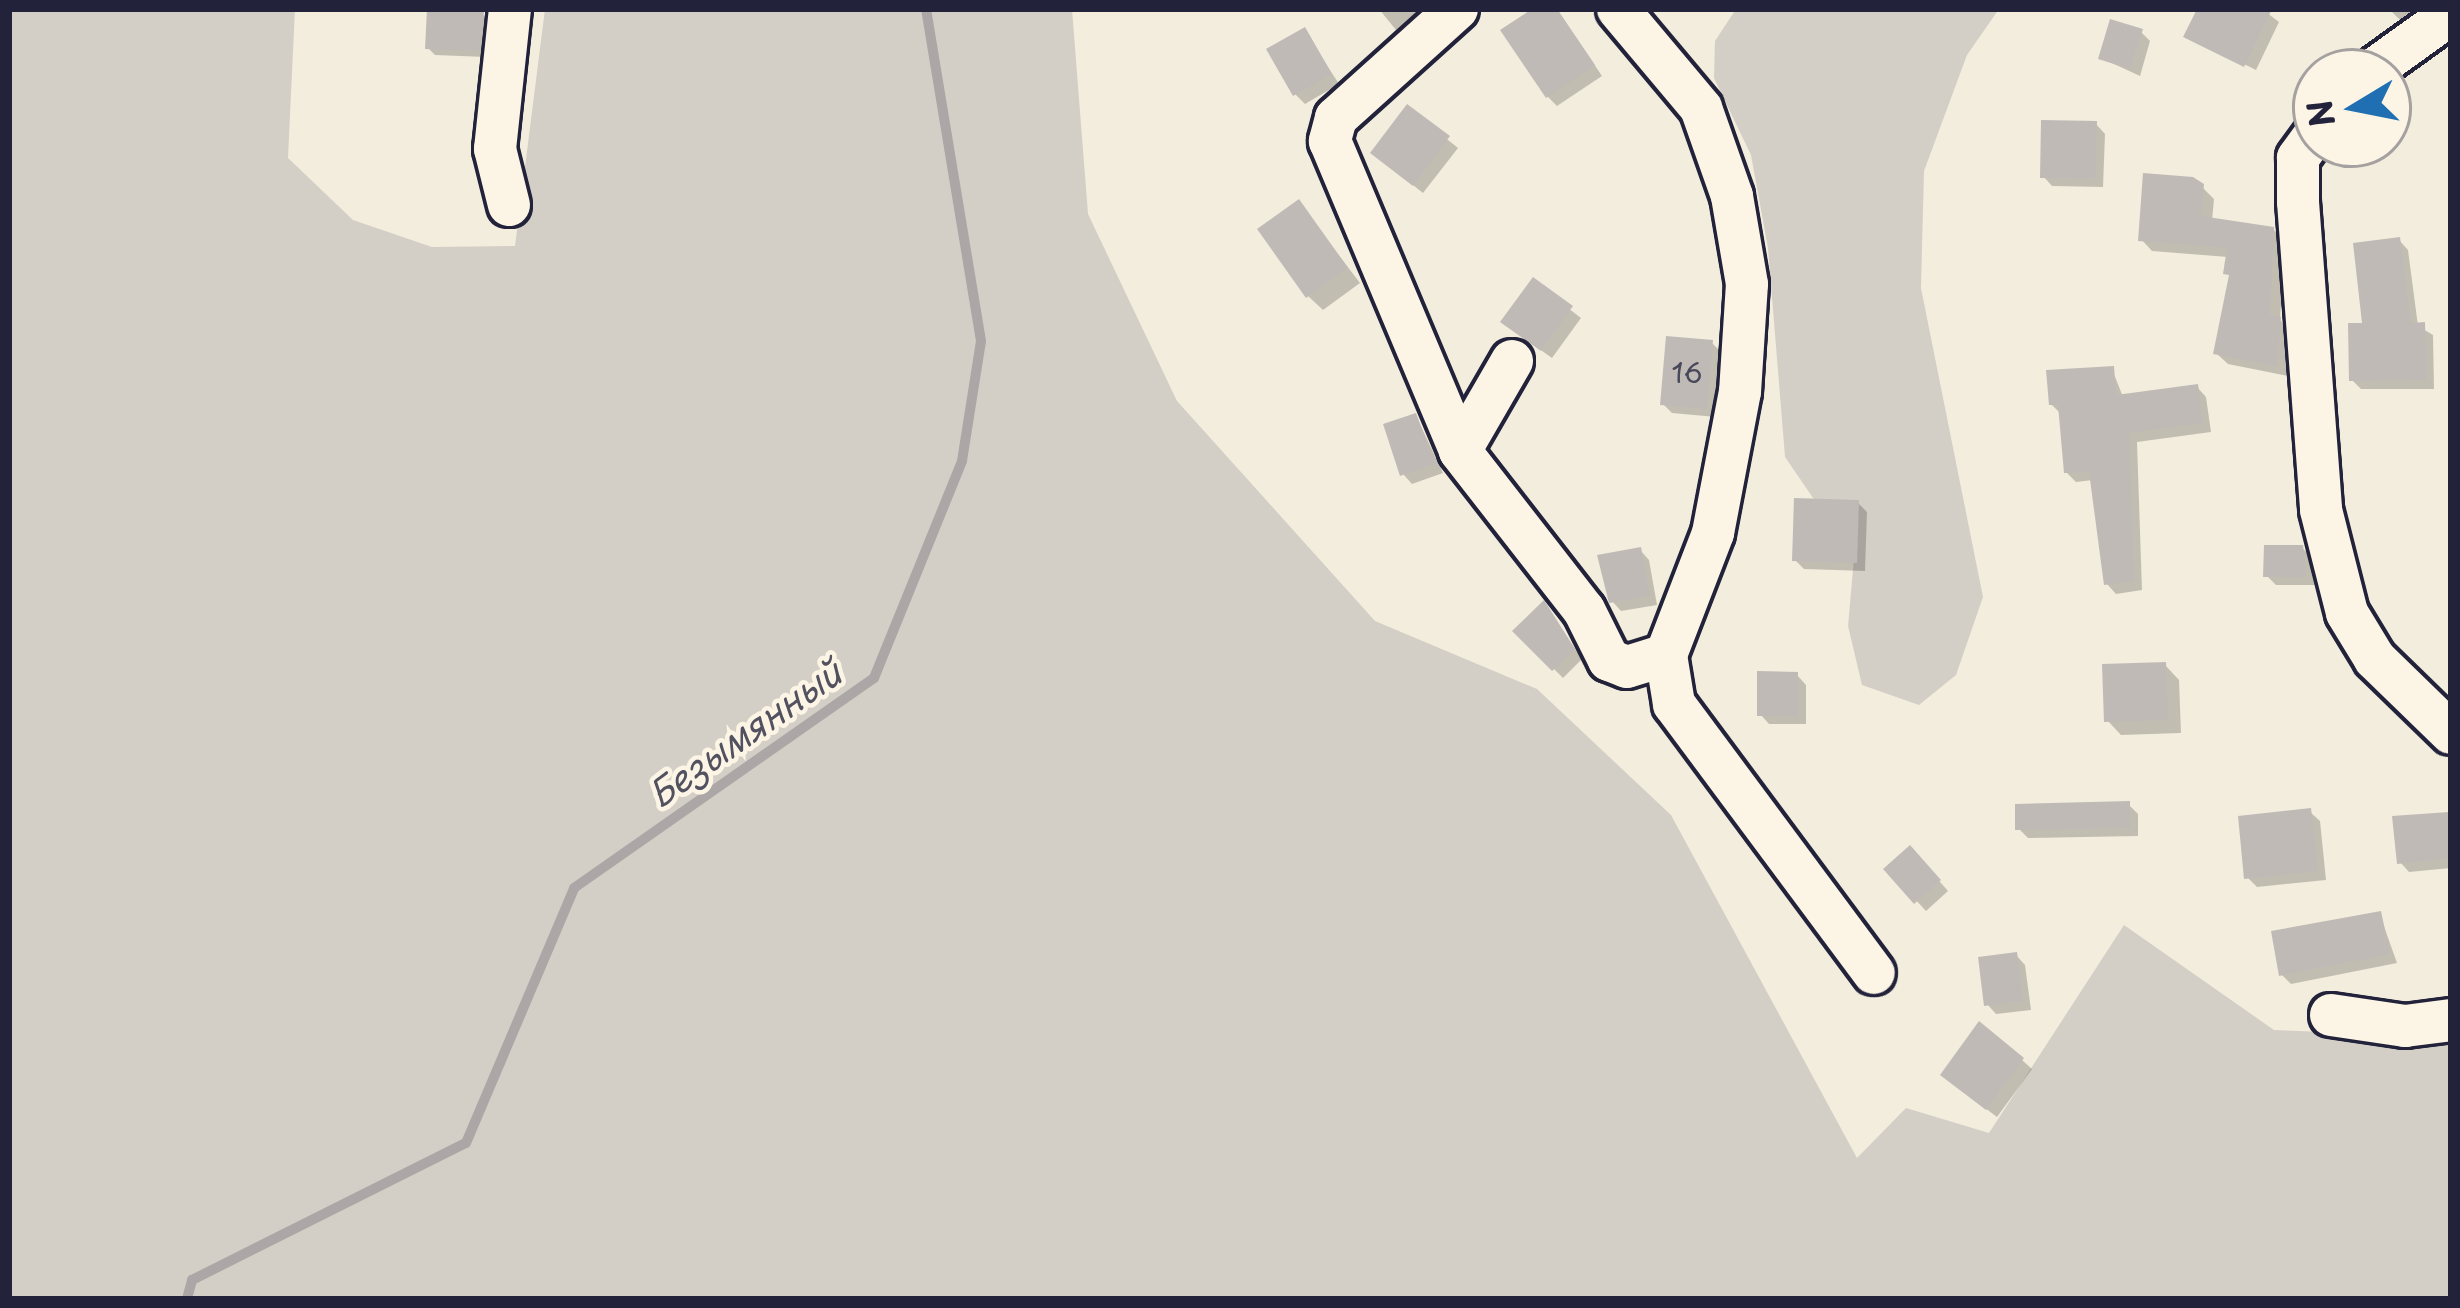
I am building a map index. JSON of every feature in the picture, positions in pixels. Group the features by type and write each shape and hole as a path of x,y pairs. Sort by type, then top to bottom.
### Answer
{"street":[{"path":"508,206 495,149 510,9"},
{"path":"1457,9 1336,118 1330,141 1460,451 1584,610 1609,660 1628,667 1666,655"},
{"path":"1618,9 1701,108 1732,196 1747,284 1740,392 1713,533 1666,655 1674,704 1874,973"},
{"path":"2404,48 2451,14"},
{"path":"2298,168 2321,510 2347,613 2375,659 2451,733"},
{"path":"1460,451 1512,362"},
{"path":"2331,1015 2405,1026 2451,1020"}],"shaded area":[{"path":"9,9 295,9 288,158 353,220 432,247 515,246 545,9 1072,9 1088,214 1177,401 1375,621 1537,689 1671,815 1857,1158 1906,1108 1989,1133 2124,925 2274,1030 2451,1037 2451,1299 9,1299"},
{"path":"1736,9 1999,9 1967,55 1924,171 1921,288 1983,597 1956,675 1919,705 1862,685 1848,626 1854,558 1785,457 1768,248 1751,155 1714,78 1715,41"}],"building":[{"path":"427,9 484,11 480,51 425,49"},
{"path":"1532,9 1557,9 1595,65 1546,98 1500,30"},
{"path":"2197,9 2272,9 2244,67 2183,37"},
{"path":"2110,19 2143,29 2130,69 2098,59"},
{"path":"1305,27 1332,74 1293,96 1266,49"},
{"path":"1407,104 1450,136 1413,186 1370,153"},
{"path":"2041,120 2097,121 2095,179 2040,178"},
{"path":"2143,173 2193,177 2204,184 2201,216 2274,227 2270,315 2281,317 2277,366 2213,354 2229,275 2223,274 2227,248 2138,241"},
{"path":"1299,199 1348,268 1306,298 1257,229"},
{"path":"2400,237 2411,323 2425,322 2426,380 2349,381 2348,323 2362,323 2353,243"},
{"path":"1533,277 1573,306 1541,351 1500,322"},
{"path":"1666,336 1713,340 1707,409 1660,405"},
{"path":"2114,366 2116,395 2198,384 2203,423 2129,433 2134,581 2104,585 2089,472 2064,473 2058,405 2049,405 2046,370"},
{"path":"1416,413 1435,464 1400,476 1383,424"},
{"path":"1794,498 1859,500 1857,563 1792,561"},
{"path":"2264,545 2303,545 2307,577 2263,577"},
{"path":"1641,547 1650,596 1609,603 1597,555"},
{"path":"1544,600 1575,649 1552,671 1512,631"},
{"path":"2166,662 2168,720 2104,722 2102,664"},
{"path":"1757,671 1798,672 1798,716 1757,716"},
{"path":"2130,801 2130,828 2015,830 2015,804"},
{"path":"2311,808 2318,871 2244,879 2238,816"},
{"path":"2449,812 2451,858 2397,864 2392,816"},
{"path":"1910,845 1941,880 1914,904 1883,869"},
{"path":"2381,911 2390,954 2279,976 2271,931"},
{"path":"2017,952 2023,1001 1984,1006 1978,957"},
{"path":"1979,1021 2024,1058 1986,1110 1940,1075"}],"waterway":[{"name":"Безымянный","path":"187,1299 192,1280 466,1143 574,888 874,678 962,461 981,341 926,9"}]}
